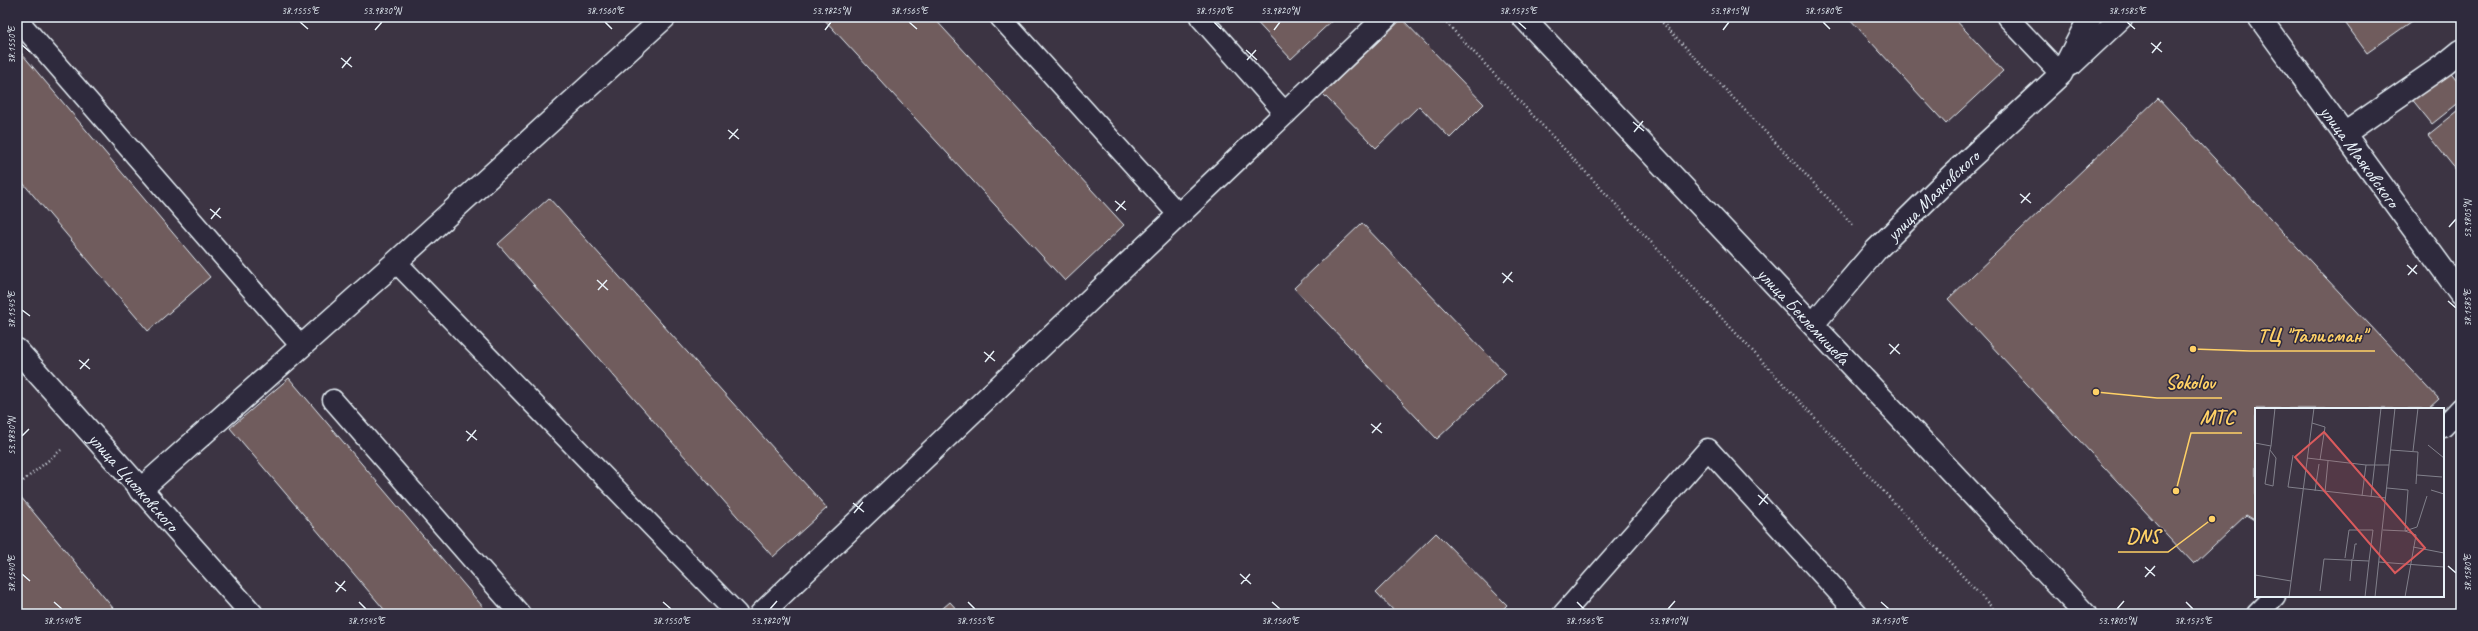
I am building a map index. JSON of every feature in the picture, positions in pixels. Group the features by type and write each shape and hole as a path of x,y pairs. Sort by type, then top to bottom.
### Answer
{"street":[{"path":"140,490 396,262 665,17"},
{"path":"761,614 1178,214 1286,114 1386,17"},
{"name":"улица Беклемищева","path":"1523,17 2085,614"},
{"name":"улица Маяковского","path":"2062,74 2090,17"},
{"name":"улица Маяковского","path":"1813,324 1876,250 1951,176 2122,17"},
{"name":"улица Маяковского","path":"2259,17 2461,294"},
{"path":"2344,134 2446,64 2461,51"},
{"name":"улица Циолковского","path":"17,350 140,490 252,614"}],"lane":[{"path":"1000,17 1178,214"},
{"path":"1200,17 1286,114"},
{"path":"2007,17 2062,74"},
{"path":"17,19 301,346"},
{"path":"396,262 737,614"},
{"path":"333,400 520,614"},
{"path":"2444,426 2461,408"},
{"path":"1563,614 1708,449 1858,614"},
{"path":"2257,614 2274,597"}],"path":[{"path":"1440,17 1998,614"},
{"path":"1657,17 1876,250"},
{"path":"17,486 87,430"}],"building":[{"path":"822,17 933,17 1124,225 1065,281"},
{"path":"1252,17 1336,17 1291,59"},
{"path":"1848,17 1953,17 2003,71 1946,124"},
{"path":"2341,17 2418,17 2367,53"},
{"path":"1402,19 1484,104 1450,138 1419,106 1376,148 1323,94"},
{"path":"17,48 210,277 148,331 17,176"},
{"path":"2448,70 2461,86 2461,101 2432,124 2411,98"},
{"path":"2158,98 2439,399 2429,408 2255,408 2255,520 2246,515 2194,564 1948,299"},
{"path":"2459,110 2461,113 2461,176 2428,135"},
{"path":"549,198 827,508 773,557 498,244"},
{"path":"1362,223 1506,374 1437,439 1294,288"},
{"path":"289,378 489,614 388,614 230,428"},
{"path":"20,496 118,614 17,614 17,499"},
{"path":"1436,533 1507,605 1498,614 1397,614 1376,592"},
{"path":"950,602 961,614 936,614"}],"place":[{"name":"ТЦ \"Талисман\"","path":"2193,349"},
{"name":"Sokolov","path":"2096,392"},
{"name":"МТС","path":"2176,491"},
{"name":"DNS","path":"2212,519"}]}
